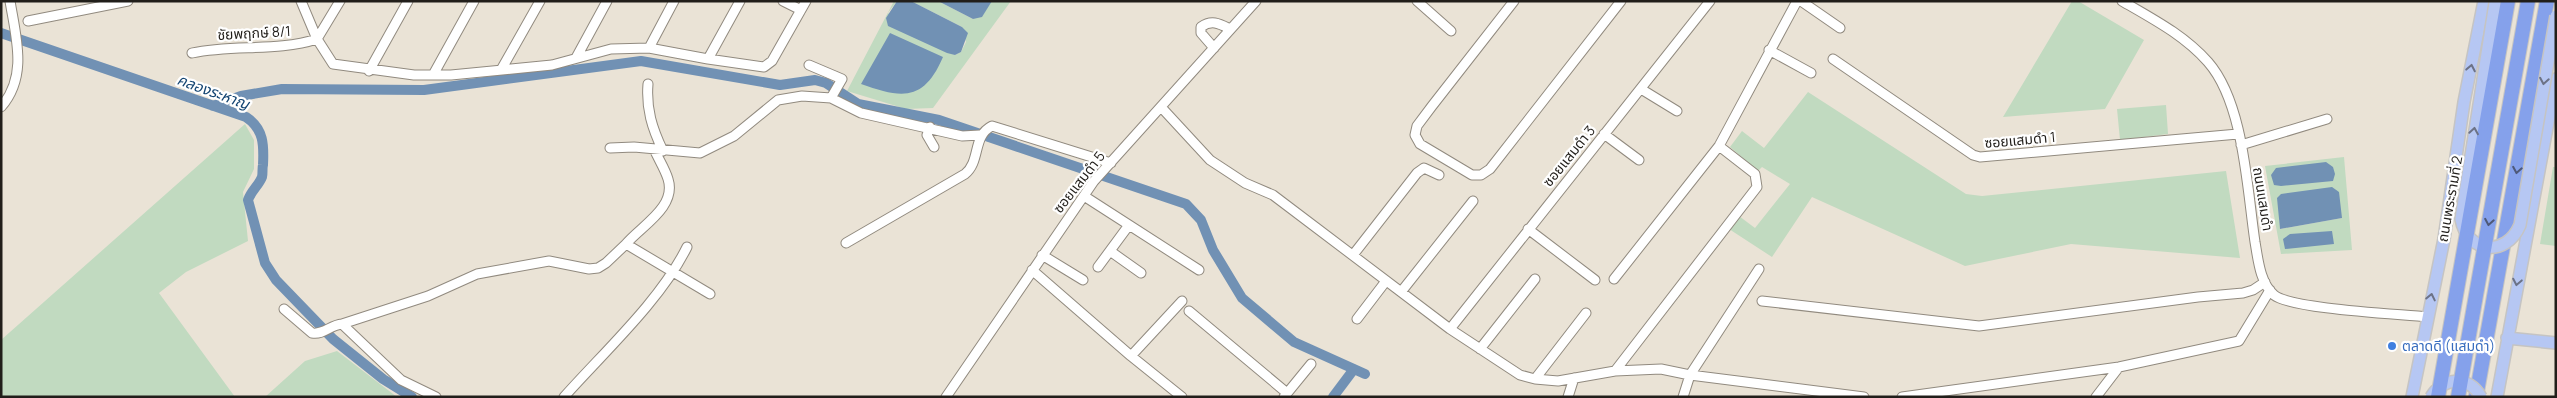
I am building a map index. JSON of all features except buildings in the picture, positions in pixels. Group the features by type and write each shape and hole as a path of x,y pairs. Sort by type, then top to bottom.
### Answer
{"highway":[{"path":"2458,397 2528,1"},
{"path":"2476,397 2547,1"},
{"path":"2440,397 2499,2"}],"main road":[{"path":"2499,2 2461,219 2466,235 2481,246 2490,248 2506,243 2513,238 2520,225 2556,16"},
{"name":"ถนนพระรามที่ 2","path":"2412,397 2444,239 2464,102 2499,2"},
{"path":"2497,397 2556,79"},
{"path":"2507,338 2556,344"},
{"path":"2431,397 2444,384 2458,381 2471,385 2481,397"}],"street":[{"path":"1,107 16,82 19,66 10,1"},
{"path":"28,21 128,1"},
{"path":"302,1 317,39 333,64 369,71 432,75 552,65 611,49 649,48 760,67 768,66 806,1"},
{"path":"317,39 340,1"},
{"path":"369,71 408,1"},
{"path":"432,75 474,1"},
{"path":"501,70 540,1"},
{"path":"576,58 608,1"},
{"path":"649,48 674,1"},
{"path":"708,59 740,1"},
{"path":"783,1 801,10"},
{"name":"ซอยแสมดำ 5","path":"946,397 1094,181 1256,1"},
{"path":"1417,1 1451,31"},
{"path":"1514,1 1417,126 1415,135 1420,144 1472,175 1481,175 1490,169 1621,1"},
{"name":"ซอยแสมดำ 3","path":"1450,329 1710,1"},
{"path":"1614,280 1719,146 1797,1"},
{"path":"1801,1 1840,28"},
{"name":"ถนนแสมดำ","path":"2122,1 2182,37 2207,62 2229,95 2241,145 2257,253 2265,282 2270,290 2286,301 2300,304 2427,317"},
{"path":"1214,48 1201,33 1201,27 1206,23 1215,22 1230,30"},
{"name":"ชัยพฤกษ์ 8/1","path":"192,53 220,48 291,45 317,39"},
{"path":"1769,50 1811,73"},
{"name":"ซอยแสมดำ 1","path":"1833,59 1973,155 1980,157 2238,134"},
{"path":"809,65 842,79 831,98"},
{"path":"284,309 312,333 322,333 337,325 428,296 477,274 549,261 589,269 598,268 606,264 658,212 667,200 670,190 649,119 646,101 648,84"},
{"path":"1641,89 1676,111"},
{"path":"610,148 634,147 659,151 700,153 734,136 778,100 802,96 831,98 861,113 930,127 968,138 980,135 992,126 1111,163"},
{"path":"1161,107 1210,160 1245,183 1272,195 1450,329 1510,370 1535,380 1574,378 1615,371 1662,369 1690,375 1864,397"},
{"path":"2241,145 2327,119"},
{"path":"930,127 926,135 934,147"},
{"path":"1604,134 1639,160"},
{"path":"846,242 965,174 973,163 980,135"},
{"path":"1615,371 1718,234 1757,188 1755,174 1719,146"},
{"path":"1353,255 1417,173 1424,168 1439,175"},
{"path":"1084,196 1199,270"},
{"path":"1401,292 1473,201"},
{"path":"1098,267 1129,225"},
{"path":"1528,229 1595,280"},
{"path":"626,244 710,294"},
{"path":"564,397 658,293 687,247"},
{"path":"1110,251 1142,273"},
{"path":"1042,255 1082,280"},
{"path":"1683,397 1690,375 1759,269"},
{"path":"1032,270 1131,356 1182,397"},
{"path":"1480,349 1535,279"},
{"path":"1357,319 1386,281"},
{"path":"1762,301 1979,326 2198,297 2243,293 2265,282"},
{"path":"1902,397 2119,367 2239,341 2270,290"},
{"path":"1131,356 1182,301"},
{"path":"1188,311 1285,395 1311,364"},
{"path":"1535,380 1586,313"},
{"path":"337,325 401,380 436,397"},
{"path":"2096,397 2119,367"},
{"path":"1568,397 1574,378"}],"green space":[{"path":"894,1 897,1 888,13 955,55 961,52 966,42 962,27 911,1 938,1 973,19 992,1 1011,1 933,108 906,109 847,91"},
{"path":"2072,1 2078,1 2144,40 2105,109 2003,117"},
{"path":"1808,92 1966,194 1982,196 2226,171 2240,258 2071,244 1965,266 1812,197 1772,257 1729,229 1739,216 1755,228 1790,184 1762,167 1758,171 1730,147 1742,131 1764,148"},
{"path":"2166,105 2168,134 2120,140 2117,109"},
{"path":"245,124 254,140 254,169 243,192 248,241 186,272 159,293 235,397 1,397 1,340"},
{"path":"2344,157 2352,250 2281,254 2265,166","holes":["2279,213 2342,218 2280,229"]},
{"path":"2553,167 2556,167 2556,246 2540,244"},
{"path":"337,351 397,397 265,397 305,361"}],"water":[{"path":"897,1 911,1 962,27 968,33 961,52 955,55 947,53 888,26 886,18"},
{"path":"938,1 992,1 982,17 973,19"},
{"path":"890,33 943,57 928,82 920,89 911,93 900,94 861,84"},
{"path":"2326,162 2333,167 2335,174 2333,181 2274,185 2271,175 2276,168"},
{"path":"2332,187 2339,192 2342,218 2280,229 2277,198 2281,194"},
{"path":"2332,231 2334,244 2285,249 2283,239 2290,234"}],"waterway":[{"name":"คลองระหาญ","path":"1,33 246,117 252,122 262,138 263,165 262,177 248,200 265,263 276,280 333,339 383,379 412,397"},
{"path":"213,106 241,96 282,89 424,90 641,61 780,85 815,80 826,83 858,104 939,120 1186,204 1201,220 1213,250 1242,298 1294,342 1365,374"},
{"path":"1333,397 1354,369"}],"place":[{"name":"ตลาดดี (แสมดำ)","path":"2392,346"}]}
